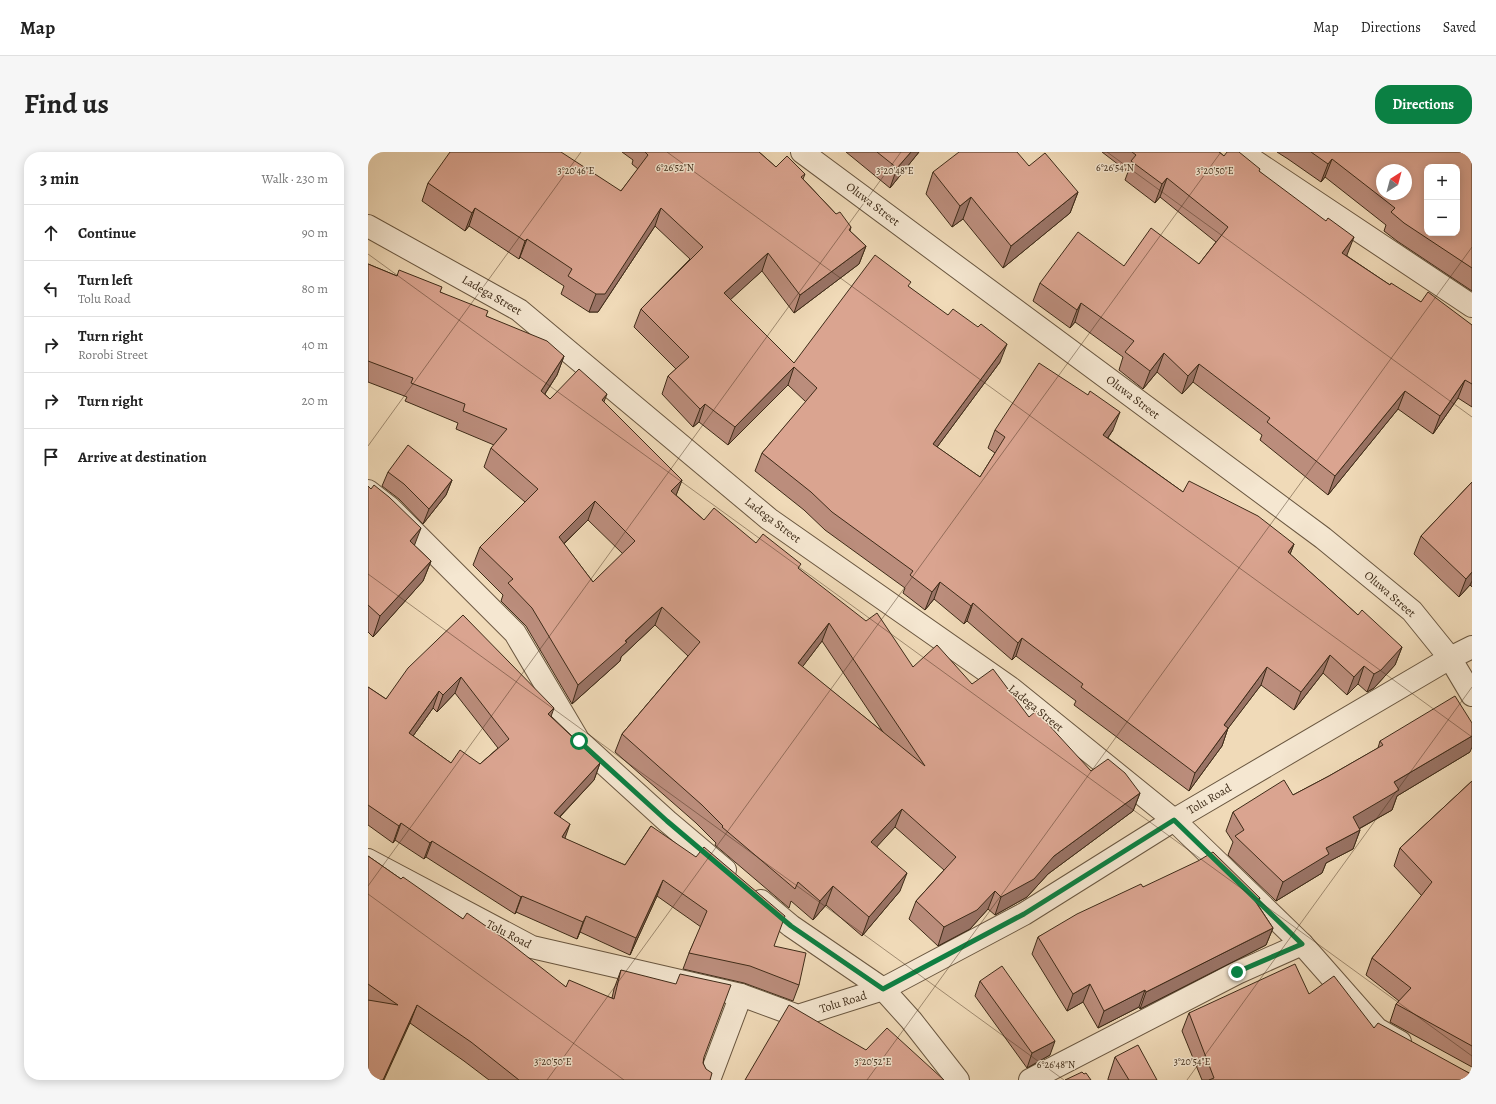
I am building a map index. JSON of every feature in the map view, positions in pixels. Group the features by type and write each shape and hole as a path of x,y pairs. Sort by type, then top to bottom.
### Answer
{"street":[{"name":"Oluwa Street","path":"802,152 1322,538 1412,611 1450,658 1472,695"},
{"path":"1241,152 1472,306"},
{"name":"Ladega Street","path":"368,226 519,310 769,519 1012,689 1174,820 1302,944 1377,1029 1416,1051"},
{"path":"368,491 390,508 515,633 579,741 667,821 791,926 883,989 911,1020 958,1080"},
{"name":"Tolu Road","path":"368,860 532,947 741,995 798,1016 883,989 1024,914 1174,820 1450,658 1472,648"},
{"path":"1030,1080 1237,972 1302,944"},
{"path":"709,1080 741,995"}],"building":[{"path":"450,152 561,152 621,191 648,155 645,152 759,152 776,167 787,156 805,174 801,177 836,214 840,212 851,227 849,230 866,246 800,295 768,253 724,293 794,363 875,255 911,282 908,286 948,315 953,309 978,327 981,324 1007,344 933,444 980,477 1005,437 995,430 1039,363 1088,395 1090,391 1120,412 1103,435 1183,492 1189,481 1258,516 1294,544 1288,552 1358,615 1362,610 1402,647 1381,670 1374,674 1364,666 1354,677 1330,655 1301,692 1267,667 1224,725 1228,728 1195,773 1081,687 1083,684 1022,638 1018,643 973,603 971,606 940,582 932,592 910,575 913,571 832,512 811,492 762,453 817,388 794,367 735,427 705,404 700,409 668,376 689,357 641,309 703,247 661,208 605,294 596,294 568,276 572,269 527,239 525,241 475,208 472,213 428,183"},
{"path":"877,152 911,152 897,168"},
{"path":"959,152 1017,152 1029,166 1045,153 1078,192 1011,246 971,197 960,206 933,172"},
{"path":"1132,152 1219,152 1224,156 1227,152 1239,152 1260,169 1259,171 1326,221 1328,218 1354,237 1342,253 1390,285 1391,283 1421,302 1428,292 1472,325 1472,384 1465,380 1440,416 1405,391 1335,476 1267,422 1270,418 1199,364 1188,376 1164,353 1150,371 1125,352 1134,341 1081,303 1077,310 1040,283 1078,232 1124,266 1151,228 1199,264 1228,227 1167,178 1162,184 1131,161 1136,155"},
{"path":"1311,152 1472,152 1472,268 1404,223 1391,212 1395,208 1385,200 1412,200 1412,164 1376,164 1376,193 1332,159 1328,164"},
{"path":"368,264 397,276 399,270 442,287 440,292 488,311 486,316 547,341 564,356 541,391 550,399 579,369 607,394 602,400 682,480 671,491 704,520 714,508 756,543 763,534 801,564 798,568 866,621 877,613 913,667 937,645 972,684 993,669 1029,717 1036,711 1091,771 1108,759 1125,773 1140,793 1054,856 1034,879 1001,897 995,891 977,910 944,927 916,901 956,857 902,809 871,842 907,873 869,917 833,886 820,901 798,882 795,889 722,827 723,826 702,805 622,734 700,642 662,607 625,641 627,642 578,685 532,608 508,583 513,579 480,547 538,489 491,448 507,429 463,411 465,404 411,383 413,378 368,361","holes":["595,501 635,541 593,582 559,537","829,623 925,766 798,663"]},
{"path":"408,445 452,480 429,509 404,484 388,472"},
{"path":"1472,482 1472,572 1466,579 1421,536"},
{"path":"374,485 389,497 421,528 410,541 431,561 380,616 368,605 368,486 371,489"},
{"path":"463,615 554,708 548,714 600,763 554,813 570,824 562,837 625,865 651,826 696,857 704,847 785,916 774,946 806,953 799,985 750,966 689,953 707,911 663,880 636,938 586,916 583,922 522,896 521,897 432,841 430,843 401,823 399,826 368,805 368,687 386,699 408,668","holes":["461,677 509,739 480,764 460,750 451,763 409,733 439,691 443,695"]},
{"path":"1455,696 1472,723 1472,736 1394,782 1399,790 1353,817 1360,830 1326,848 1329,854 1283,882 1235,836 1244,830 1233,812 1284,780 1293,795 1383,745 1380,741"},
{"path":"1472,781 1472,1046 1396,1004 1411,988 1372,958 1432,882 1400,848"},
{"path":"1213,852 1260,898 1255,901 1273,928 1146,992 1145,990 1104,1011 1090,984 1073,994 1038,937 1077,914 1141,884 1143,887 1198,861"},
{"path":"368,856 401,879 403,877 463,919 467,913 506,940 566,987 569,980 614,999 621,970 676,984 680,974 731,985 704,1057 703,1063 706,1069 712,1073 710,1080 519,1080 471,1042 417,1005 383,1080 368,1080 368,1000 398,1005 368,984"},
{"path":"1295,964 1309,994 1334,976 1374,1028 1378,1023 1472,1074 1472,1080 1209,1080 1214,1078 1189,1013"},
{"path":"1002,966 1055,1041 1032,1053 980,981"},
{"path":"789,1005 866,1050 887,1028 944,1080 745,1080"},
{"path":"1138,1045 1157,1080 1129,1080 1115,1057"},
{"path":"1082,1072 1084,1074 1086,1073 1091,1080 1065,1080"}],"route":[{"path":"579,741 667,821 791,926 847,966 883,989 1024,914 1174,820 1302,944 1237,972"}]}
